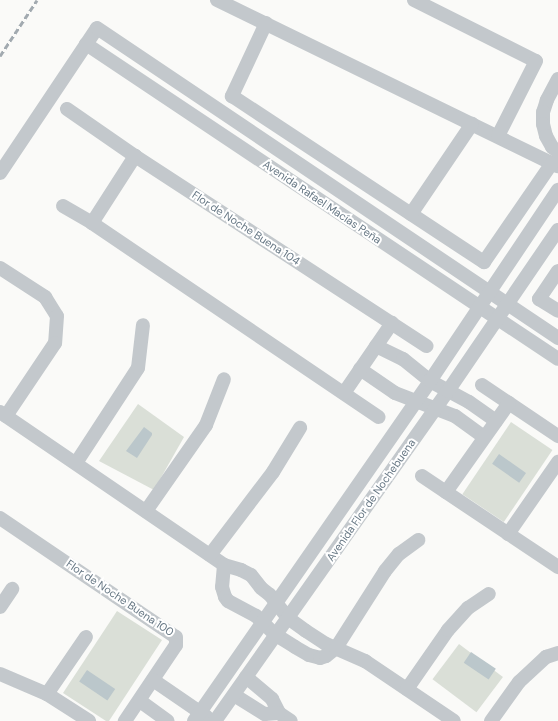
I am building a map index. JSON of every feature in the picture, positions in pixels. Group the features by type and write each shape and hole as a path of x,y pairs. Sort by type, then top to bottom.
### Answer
{"street":[{"path":"217,0 472,124 556,160"},
{"path":"414,0 536,61 498,136"},
{"path":"266,24 232,96 484,262 556,160"},
{"name":"Avenida Rafael Macías Peña","path":"558,338 96,28 86,44 558,359"},
{"path":"0,173 86,44"},
{"path":"556,160 552,147 546,136 543,124 547,100 558,79"},
{"name":"Flor de Noche Buena 104","path":"67,109 135,156 426,346"},
{"path":"411,214 472,124"},
{"path":"92,223 135,156"},
{"name":"Avenida Flor de Nochebuena","path":"197,717 430,381 558,190"},
{"path":"63,206 92,223 379,417"},
{"name":"Avenida Flor de Nochebuena","path":"214,721 234,695 448,391 558,230"},
{"path":"558,271 539,299 558,311"},
{"path":"1,272 45,296 58,316 55,343 3,414 224,565 241,570 251,575 276,602 288,618 326,644 365,661 454,721"},
{"path":"344,393 392,323"},
{"path":"76,463 138,368 143,325"},
{"path":"376,346 402,359 430,381 469,402 496,421"},
{"path":"360,369 388,389 415,402 458,418 484,437"},
{"path":"146,511 206,425 224,379"},
{"path":"482,385 558,436"},
{"path":"446,492 509,403"},
{"path":"210,554 273,472 300,428"},
{"path":"508,534 558,462"},
{"path":"422,476 558,567"},
{"name":"Flor de Noche Buena 100","path":"0,518 176,637 176,645 140,701 125,721"},
{"path":"224,565 222,587 225,597 234,604 248,610 276,635 314,657 326,656 336,648 385,571 399,554 418,540"},
{"path":"0,606 12,589"},
{"path":"407,689 448,630 468,608 489,594"},
{"path":"47,694 86,637"},
{"path":"491,721 519,682 546,657 558,653"},
{"path":"0,674 47,694 89,721"},
{"path":"246,677 272,699 279,713 291,721"},
{"path":"153,680 197,717 214,721"},
{"path":"234,695 265,714 279,713"},
{"path":"140,701 168,721"}],"shaded area":[{"path":"138,404 184,437 154,490 99,461"},
{"path":"511,422 552,450 504,522 462,494"},
{"path":"144,427 152,433 152,435 137,458 126,451"},
{"path":"499,454 526,473 519,483 492,464"},
{"path":"117,611 162,640 109,721 106,721 63,693"},
{"path":"459,644 503,677 476,712 433,679"},
{"path":"471,652 496,669 489,680 464,663"},
{"path":"87,670 115,689 107,701 79,682"}],"railway":[{"path":"0,56 37,0"}]}
